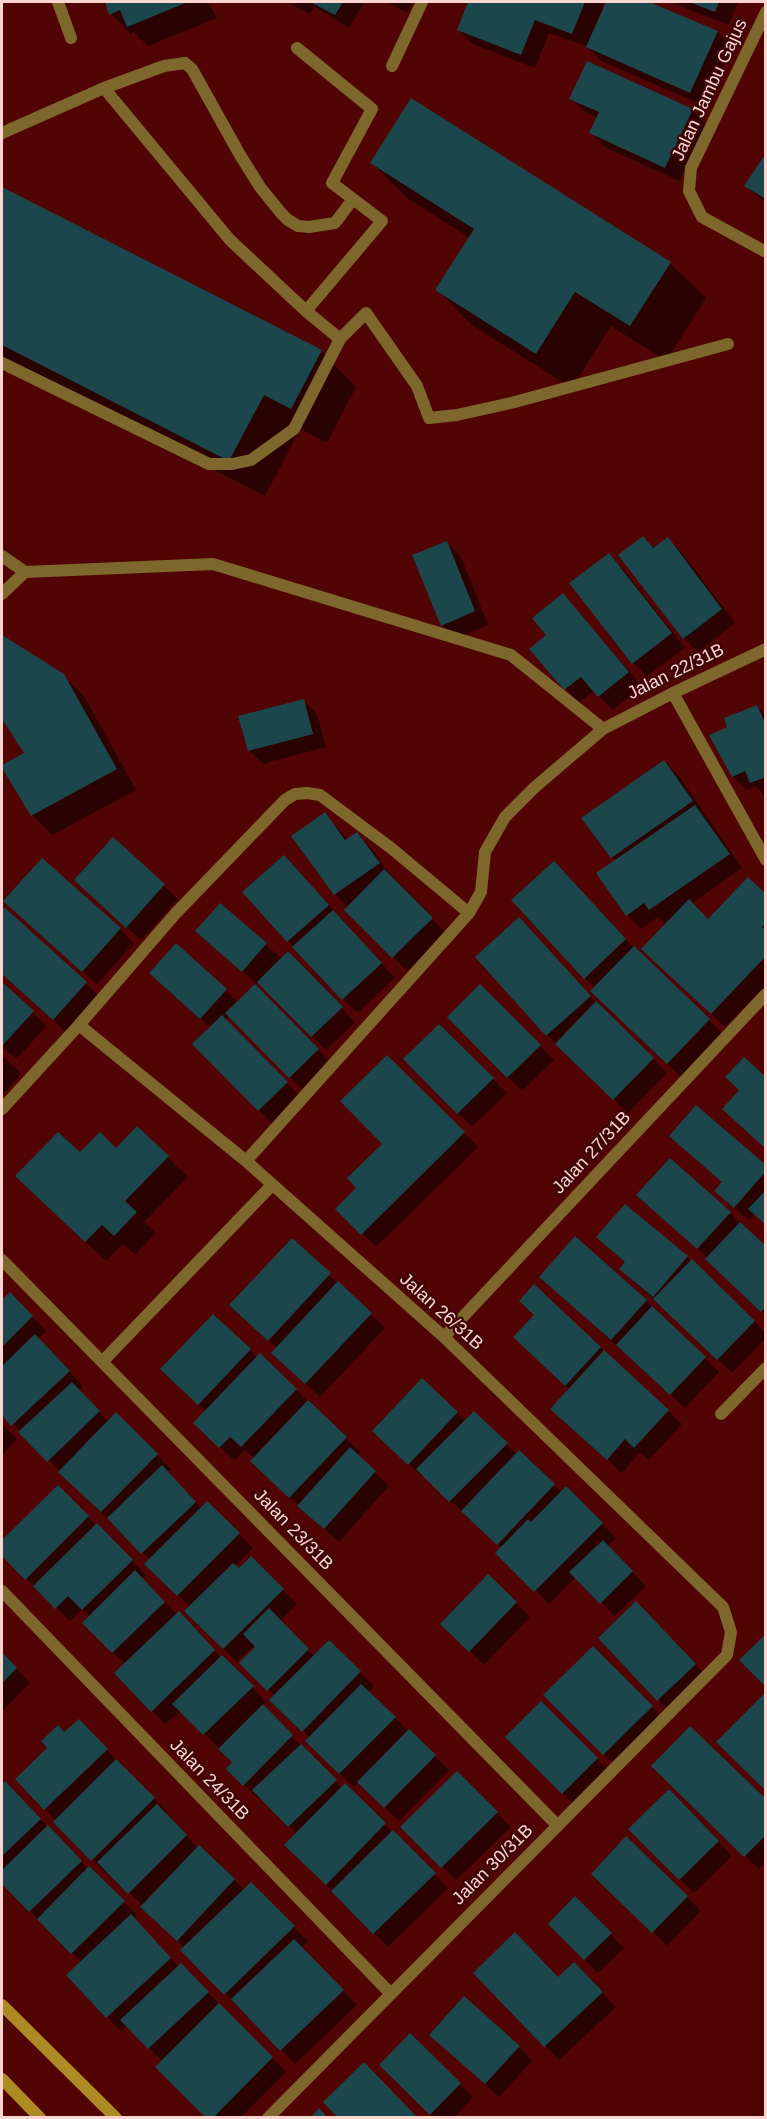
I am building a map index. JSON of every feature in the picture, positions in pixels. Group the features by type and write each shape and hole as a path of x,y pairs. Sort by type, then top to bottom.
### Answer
{"main road":[{"path":"2,2004 116,2118"},
{"path":"2,2082 40,2118"}],"street":[{"path":"58,2 71,38"},
{"path":"392,66 422,2"},
{"name":"Jalan Jambu Gajus","path":"765,12 691,168 689,191 702,217 765,252"},
{"path":"297,48 372,109 332,183 382,221 306,311"},
{"path":"2,133 104,88 164,66 185,63 192,69 255,179 288,220 298,226 309,227 335,223 353,199"},
{"path":"104,88 230,240 306,311 340,339"},
{"path":"2,363 210,464 232,464 251,460 294,429 340,339 366,313 417,386 429,418 457,415 511,403 728,344"},
{"path":"2,556 26,572 213,564 511,655 603,729"},
{"path":"2,594 26,572"},
{"name":"Jalan 22/31B","path":"246,1161 469,913 481,892 485,852 506,817 535,786 603,729 765,650"},
{"path":"673,693 765,860"},
{"path":"2,1109 79,1025 176,913 285,800 295,794 320,795 391,848 469,913"},
{"name":"Jalan 27/31B","path":"444,1337 765,994"},
{"name":"Jalan 26/31B","path":"79,1025 102,1041 246,1161 444,1337 723,1607 731,1632"},
{"path":"103,1361 272,1185"},
{"name":"Jalan 23/31B","path":"2,1260 558,1826"},
{"path":"721,1414 765,1368"},
{"name":"Jalan 24/31B","path":"2,1591 391,1994"},
{"name":"Jalan 30/31B","path":"268,2118 727,1655 731,1632"}],"building":[{"path":"105,2 188,2 127,27 120,10 109,15"},
{"path":"310,2 343,2 335,15"},
{"path":"468,2 585,2 572,34 535,20 521,55 457,30"},
{"path":"606,2 649,2 718,31 690,93 586,47"},
{"path":"689,2 719,2 715,12"},
{"path":"587,61 693,109 665,168 589,133 599,112 569,99"},
{"path":"411,98 671,262 630,326 575,292 536,354 435,290 474,229 370,163"},
{"path":"766,153 766,199 744,186"},
{"path":"2,187 322,350 291,409 264,395 229,461 2,345"},
{"path":"643,536 653,548 668,537 722,609 683,639 618,555"},
{"path":"447,541 475,611 441,626 412,555"},
{"path":"609,553 672,633 632,664 569,583"},
{"path":"563,593 629,672 598,697 581,677 564,690 529,649 546,635 532,618"},
{"path":"2,635 64,674 117,769 31,816 2,768 2,765 24,753 2,719"},
{"path":"304,699 313,734 248,751 238,716"},
{"path":"757,705 766,725 766,777 750,783 745,771 732,777 709,735 727,727 724,718"},
{"path":"664,760 693,801 611,858 581,818"},
{"path":"695,805 730,854 649,910 644,903 626,916 596,873"},
{"path":"325,812 345,840 357,832 380,863 334,895 291,836"},
{"path":"113,837 165,884 126,928 74,880"},
{"path":"284,855 329,905 287,942 242,892"},
{"path":"42,858 121,928 82,972 3,901"},
{"path":"554,861 626,939 584,979 511,900"},
{"path":"384,869 433,918 392,958 344,910"},
{"path":"748,877 766,894 766,923 762,927 766,931 766,956 711,1014 641,949 689,899 708,919"},
{"path":"220,903 267,943 242,972 195,931"},
{"path":"4,907 87,982 53,1020 2,974 2,910"},
{"path":"333,910 382,963 342,1000 292,947"},
{"path":"519,917 591,996 546,1036 475,957"},
{"path":"176,943 227,989 200,1019 149,973"},
{"path":"634,946 710,1019 667,1064 590,991"},
{"path":"288,951 343,1007 311,1037 257,982"},
{"path":"2,982 34,1011 2,1046"},
{"path":"255,984 319,1049 289,1078 225,1013"},
{"path":"480,984 541,1045 507,1078 447,1017"},
{"path":"596,1001 654,1058 613,1100 555,1044"},
{"path":"222,1015 288,1082 258,1111 192,1044"},
{"path":"439,1024 494,1078 457,1114 403,1059"},
{"path":"387,1055 465,1132 361,1235 335,1209 356,1188 347,1178 382,1144 340,1101"},
{"path":"744,1057 766,1077 766,1149 722,1109 739,1090 725,1077"},
{"path":"696,1105 766,1165 766,1171 734,1208 714,1191 722,1182 669,1136"},
{"path":"137,1126 169,1156 125,1201 137,1212 114,1236 102,1225 85,1242 15,1176 58,1132 80,1152 100,1132 116,1148"},
{"path":"670,1158 731,1212 697,1249 636,1195"},
{"path":"766,1190 766,1225 748,1209"},
{"path":"625,1204 688,1256 653,1297 619,1269 625,1262 596,1237"},
{"path":"740,1222 766,1246 766,1307 761,1312 705,1259"},
{"path":"575,1236 647,1300 611,1340 539,1277"},
{"path":"292,1238 331,1273 268,1341 229,1305"},
{"path":"692,1259 755,1321 717,1360 653,1299"},
{"path":"338,1281 372,1313 305,1384 271,1353"},
{"path":"534,1284 601,1347 565,1386 513,1337 534,1315 519,1301"},
{"path":"10,1292 33,1316 2,1347 2,1300"},
{"path":"652,1306 706,1357 670,1395 616,1345"},
{"path":"213,1314 251,1349 198,1405 160,1369"},
{"path":"35,1334 70,1371 11,1426 2,1415 2,1366"},
{"path":"604,1350 669,1410 634,1448 625,1439 607,1460 550,1409"},
{"path":"260,1353 297,1389 241,1447 230,1437 219,1448 193,1423"},
{"path":"422,1378 458,1412 408,1465 372,1431"},
{"path":"72,1382 100,1411 47,1462 18,1432"},
{"path":"308,1400 347,1437 289,1498 250,1461"},
{"path":"474,1411 508,1443 449,1502 416,1469"},
{"path":"116,1412 158,1454 101,1512 58,1472"},
{"path":"350,1447 376,1471 324,1529 297,1506"},
{"path":"519,1450 555,1484 497,1545 461,1511"},
{"path":"162,1465 196,1502 141,1554 107,1518"},
{"path":"58,1485 89,1516 25,1580 2,1556 2,1540"},
{"path":"566,1486 603,1523 534,1592 495,1553 528,1519 531,1522"},
{"path":"207,1501 240,1533 177,1596 144,1564"},
{"path":"97,1523 133,1560 82,1610 68,1596 55,1609 33,1586"},
{"path":"603,1540 633,1571 600,1604 569,1572"},
{"path":"251,1556 284,1589 223,1649 184,1611 233,1563 239,1568"},
{"path":"135,1570 165,1602 112,1653 82,1623"},
{"path":"488,1574 517,1602 469,1652 440,1624"},
{"path":"636,1601 696,1664 657,1701 598,1638"},
{"path":"269,1608 309,1649 267,1691 239,1663 255,1647 243,1634"},
{"path":"179,1611 215,1650 151,1712 114,1673"},
{"path":"766,1634 766,1687 739,1660"},
{"path":"329,1640 361,1671 302,1732 269,1700"},
{"path":"593,1646 653,1706 603,1755 543,1695"},
{"path":"2,1652 17,1668 2,1683"},
{"path":"222,1655 254,1686 203,1735 172,1704"},
{"path":"361,1684 396,1717 339,1774 305,1741"},
{"path":"766,1692 766,1791 716,1742"},
{"path":"541,1701 598,1758 562,1794 505,1737"},
{"path":"263,1704 293,1735 243,1786 226,1769 232,1762 218,1749"},
{"path":"79,1719 108,1749 44,1810 15,1779 47,1748 41,1741 58,1725 64,1732"},
{"path":"690,1726 766,1799 766,1835 744,1857 651,1766"},
{"path":"409,1729 436,1755 384,1808 357,1782"},
{"path":"301,1744 337,1780 288,1827 252,1790"},
{"path":"116,1759 155,1798 91,1861 53,1822"},
{"path":"457,1771 498,1812 441,1868 400,1827"},
{"path":"5,1781 41,1819 2,1856 2,1784"},
{"path":"345,1783 386,1823 326,1885 284,1845"},
{"path":"669,1789 719,1841 679,1880 628,1829"},
{"path":"157,1804 187,1835 128,1894 97,1862"},
{"path":"48,1825 82,1861 29,1912 2,1884 2,1870"},
{"path":"393,1830 436,1873 373,1934 331,1891"},
{"path":"626,1836 688,1896 652,1933 591,1874"},
{"path":"199,1845 235,1879 177,1941 140,1907"},
{"path":"89,1866 125,1901 71,1954 37,1919"},
{"path":"251,1882 295,1926 224,1995 180,1950"},
{"path":"575,1896 612,1933 584,1960 548,1924"},
{"path":"131,1914 171,1958 106,2018 66,1975"},
{"path":"515,1932 558,1977 574,1962 603,1992 544,2047 473,1973"},
{"path":"294,1939 344,1990 280,2051 231,1999"},
{"path":"181,1963 209,1992 148,2049 120,2020"},
{"path":"464,1996 520,2046 485,2084 429,2035"},
{"path":"219,2003 273,2057 213,2118 206,2118 155,2067"},
{"path":"410,2033 461,2083 430,2115 379,2065"},
{"path":"364,2062 418,2118 338,2118 323,2102"},
{"path":"319,2108 328,2118 310,2118"}]}
